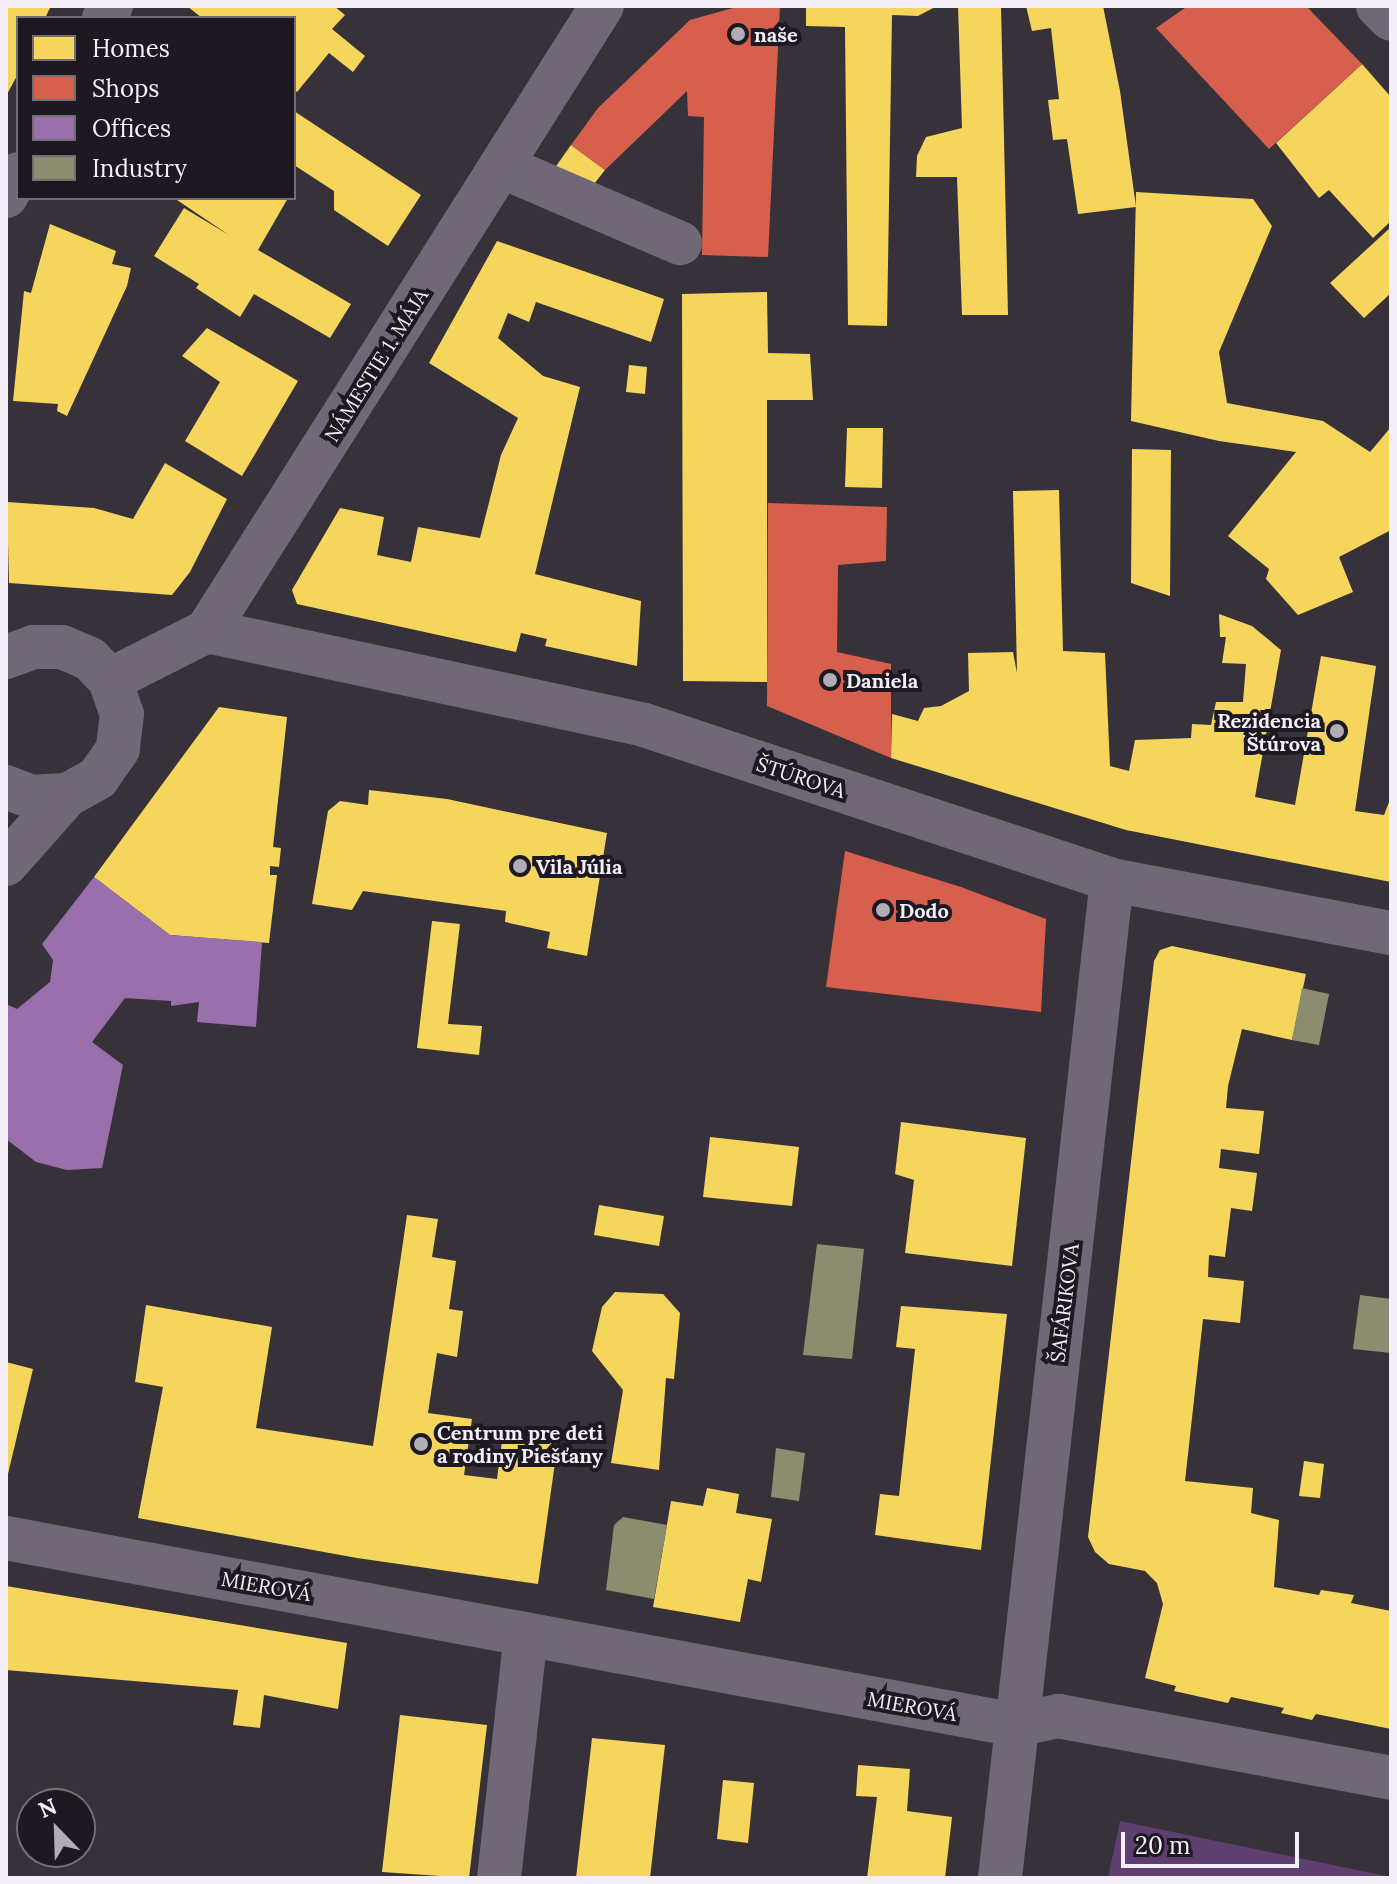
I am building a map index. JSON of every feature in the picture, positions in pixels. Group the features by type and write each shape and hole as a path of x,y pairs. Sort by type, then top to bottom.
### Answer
{"street":[{"name":"NÁMESTIE 1. MÁJA","path":"207,631 602,6"},
{"path":"1378,6 1391,19"},
{"path":"501,166 680,243"},
{"path":"6,196 16,178"},
{"path":"110,680 207,631"},
{"name":"ŠTÚROVA","path":"207,631 644,725 1112,880 1391,933"},
{"path":"6,657 33,647 62,647 90,659 110,680 122,714 118,749 98,778 67,795 6,864"},
{"path":"6,787 32,797 67,795"},
{"name":"ŠAFÁRIKOVA","path":"1000,1878 1112,880"},
{"name":"MIEROVÁ","path":"6,1538 1016,1725"},
{"path":"499,1878 526,1634"},
{"path":"1016,1725 1058,1716 1391,1778"}],"shaded area":[{"path":"1120,1821 1391,1877 1391,1878 1108,1878"}],"building: Homes":[{"path":"6,6 51,6 46,16 16,16 16,78 6,96"},
{"path":"187,6 334,6 345,15 332,29 365,56 353,72 329,53 297,92 296,16 200,16"},
{"path":"806,6 937,6 918,16 892,15 887,326 848,325 845,27 806,26"},
{"path":"958,6 1001,6 1008,315 962,315 957,177 916,177 917,156 926,137 962,128"},
{"path":"1026,6 1103,6 1120,91 1136,207 1078,214 1067,139 1053,140 1048,100 1059,99 1051,28 1032,31"},
{"path":"1362,64 1391,97 1391,221 1373,238 1329,190 1319,198 1276,143"},
{"path":"296,112 421,195 388,246 334,210 334,191 296,166"},
{"path":"571,145 605,170 587,193 554,169"},
{"path":"1136,192 1253,199 1272,226 1219,352 1227,403 1323,421 1370,452 1391,427 1391,530 1339,557 1353,592 1298,615 1266,579 1269,569 1228,536 1296,452 1219,441 1131,421"},
{"path":"177,200 287,200 258,250 351,304 330,338 254,294 240,317 196,288 199,284 154,256 184,208 229,235"},
{"path":"50,224 116,251 112,264 131,268 127,286 67,416 57,411 58,404 13,401 24,291 31,293"},
{"path":"1391,227 1391,293 1364,318 1330,283"},
{"path":"497,241 664,299 651,342 536,302 529,322 508,313 498,338 543,376 580,387 535,574 641,601 637,666 545,646 547,639 521,633 516,652 297,604 292,590 340,508 384,517 377,555 411,562 418,527 480,538 501,455 518,418 429,363"},
{"path":"767,292 768,353 810,354 813,400 767,400 767,682 683,681 682,294"},
{"path":"207,328 298,381 242,476 185,441 220,382 182,356"},
{"path":"629,365 647,367 645,394 626,392"},
{"path":"847,428 883,428 882,488 845,487"},
{"path":"1132,449 1171,450 1170,596 1131,583"},
{"path":"165,463 227,499 190,572 172,595 9,583 7,502 94,508 133,519"},
{"path":"1059,490 1063,651 1105,653 1110,766 1129,771 1135,740 1191,738 1192,724 1211,725 1216,702 1243,702 1246,664 1222,663 1226,637 1220,637 1219,614 1252,626 1281,650 1255,797 1295,805 1321,656 1376,666 1355,811 1384,815 1391,797 1391,882 1126,830 891,758 892,714 918,721 924,708 941,706 969,691 968,653 1013,652 1017,673 1013,491"},
{"path":"219,707 287,717 273,847 281,848 279,867 270,866 270,875 277,875 269,943 170,935 94,877"},
{"path":"369,790 447,799 607,833 587,956 547,948 550,932 505,922 506,911 363,891 352,910 312,904 328,811 340,801 368,805"},
{"path":"432,921 460,924 448,1024 482,1026 479,1055 417,1048"},
{"path":"1172,946 1306,974 1292,1040 1242,1029 1228,1086 1226,1108 1264,1111 1259,1154 1221,1149 1219,1168 1257,1173 1252,1211 1231,1208 1225,1257 1209,1255 1208,1277 1244,1281 1240,1323 1203,1319 1185,1481 1253,1488 1251,1513 1279,1520 1274,1587 1319,1595 1321,1590 1354,1595 1351,1603 1391,1611 1391,1729 1316,1714 1312,1720 1281,1713 1284,1708 1231,1697 1228,1703 1174,1691 1176,1686 1145,1678 1163,1604 1157,1583 1145,1571 1109,1564 1095,1552 1088,1537 1154,961 1160,950"},
{"path":"901,1122 1026,1138 1012,1266 905,1253 914,1180 895,1174"},
{"path":"710,1137 799,1147 792,1206 703,1197"},
{"path":"599,1205 664,1216 659,1246 594,1235"},
{"path":"407,1215 438,1219 432,1257 456,1261 449,1309 463,1311 457,1357 437,1353 428,1413 472,1419 464,1475 497,1479 503,1433 558,1441 538,1584 357,1558 138,1518 163,1387 135,1382 146,1305 272,1327 256,1428 373,1446"},
{"path":"615,1292 663,1294 680,1313 674,1379 666,1378 659,1470 611,1463 623,1390 592,1351 602,1307"},
{"path":"901,1306 1007,1314 981,1550 875,1535 880,1494 899,1496 915,1349 896,1347"},
{"path":"6,1362 33,1369 7,1478 6,1478"},
{"path":"1304,1461 1324,1464 1320,1498 1299,1496"},
{"path":"707,1488 739,1494 736,1513 772,1519 761,1582 748,1579 740,1622 653,1607 671,1501 703,1506"},
{"path":"6,1586 347,1643 338,1709 264,1695 260,1728 233,1725 238,1690 6,1670"},
{"path":"400,1715 487,1725 469,1878 382,1872"},
{"path":"592,1738 665,1745 650,1878 576,1878"},
{"path":"858,1765 910,1769 907,1811 952,1817 945,1878 867,1878 877,1797 856,1796"},
{"path":"723,1780 754,1783 748,1843 717,1839"}],"building: Shops":[{"path":"740,6 780,6 768,257 702,255 704,117 688,116 687,91 605,170 571,145 598,108 690,20"},
{"path":"1188,6 1306,6 1362,64 1269,149 1156,28"},
{"path":"768,503 887,507 886,561 838,565 837,652 891,664 891,758 767,706"},
{"path":"845,851 961,887 1046,919 1041,1012 826,987"}],"building: Offices":[{"path":"94,877 170,935 262,942 256,1027 197,1022 199,1002 171,1006 171,1001 125,998 92,1042 123,1065 102,1168 67,1170 36,1162 6,1139 6,1004 17,1009 50,982 53,960 42,944"}],"building: Industry":[{"path":"1302,988 1329,994 1319,1045 1292,1040"},
{"path":"817,1244 864,1249 852,1359 803,1355"},
{"path":"1360,1295 1391,1299 1391,1353 1353,1349"},
{"path":"776,1448 805,1453 799,1501 771,1497"},
{"path":"623,1517 667,1525 654,1599 606,1590 614,1525"}],"place":[{"name":"naše","path":"738,34"},
{"name":"Daniela","path":"830,680"},
{"name":"Rezidencia Štúrova","path":"1337,731"},
{"name":"Vila Júlia","path":"520,866"},
{"name":"Dodo","path":"883,910"},
{"name":"Centrum pre deti a rodiny Piešťany","path":"421,1444"}]}
